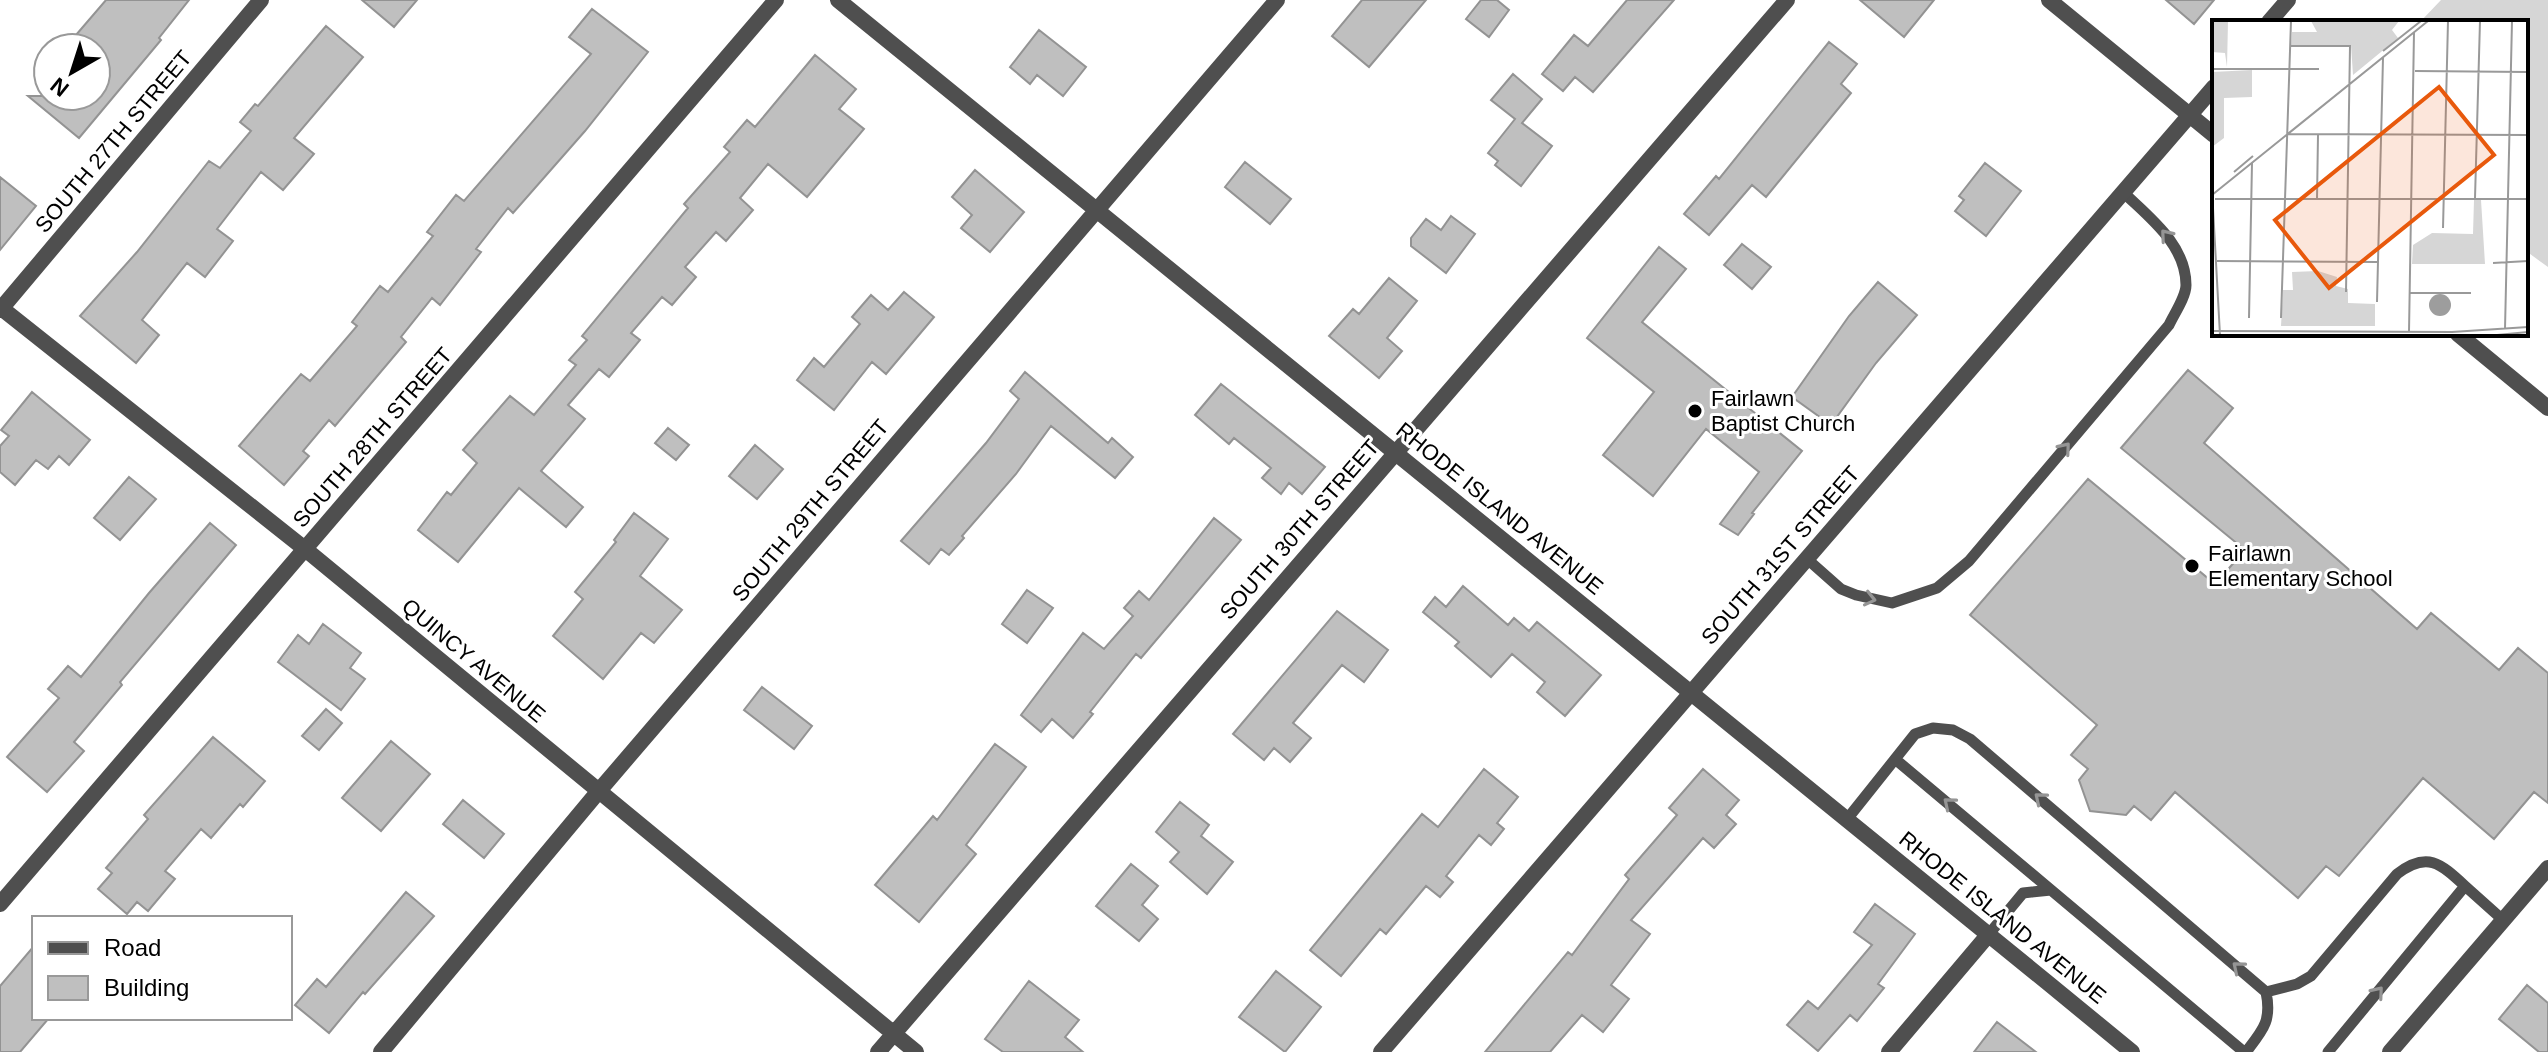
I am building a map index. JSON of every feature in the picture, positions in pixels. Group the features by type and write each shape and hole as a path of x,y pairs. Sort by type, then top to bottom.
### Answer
{"street":[{"name":"SOUTH 27TH STREET","path":"1,308 261,0"},
{"name":"SOUTH 28TH STREET","path":"0,904 776,0"},
{"name":"RHODE ISLAND AVENUE","path":"838,0 1848,818 2132,1052"},
{"name":"SOUTH 29TH STREET","path":"381,1052 598,792 1277,0"},
{"name":"SOUTH 30TH STREET","path":"878,1052 1787,0"},
{"path":"2049,0 2212,133"},
{"path":"2271,20 2288,0"},
{"name":"SOUTH 31ST STREET","path":"1381,1052 2212,89"},
{"name":"QUINCY AVENUE","path":"1,308 305,549 916,1052"},
{"path":"2460,336 2548,408"},
{"path":"2390,1052 2548,868"},
{"path":"1889,1052 1989,934"}],"lane":[{"path":"1806,558 1841,589 1892,603 1937,588 1969,561 2169,325 2186,287 2179,252 2162,230 2124,193"},
{"path":"1848,818 1895,759 1915,734 1933,728 1953,730 1970,739 2266,992 2270,1010 2264,1028 2245,1052 1895,759"},
{"path":"2266,992 2297,984 2311,976 2397,874 2411,863 2428,860 2445,868 2503,920"},
{"path":"2328,1052 2465,886"},
{"path":"1989,934 2023,893 2051,890"}],"shaded area":[{"path":"2441,0 2548,0 2548,267 2528,252 2528,20 2422,20"}],"building":[{"path":"106,0 189,0 159,38 161,40 112,99 112,32 79,32"},
{"path":"362,0 417,0 394,27"},
{"path":"1362,0 1426,0 1369,67 1332,36"},
{"path":"1481,0 1497,0 1509,10 1489,37 1466,19"},
{"path":"1627,0 1674,0 1593,92 1575,77 1563,91 1542,74 1574,35 1588,46"},
{"path":"1860,0 1934,0 1904,37"},
{"path":"2166,0 2214,0 2194,24"},
{"path":"592,9 648,52 585,131 513,213 508,208 476,249 481,252 440,305 432,298 401,337 406,342 335,426 329,420 303,451 309,456 284,485 239,446 301,374 310,381 357,326 352,322 380,286 388,292 433,236 427,232 456,195 464,201 591,54 569,37"},
{"path":"326,26 363,57 294,138 314,154 283,190 261,172 217,229 233,241 205,277 187,263 142,320 159,335 136,363 80,316 137,252 209,161 220,168 251,131 240,122 255,104 258,106"},
{"path":"1039,30 1086,67 1063,96 1037,75 1030,84 1010,67"},
{"path":"1829,42 1857,64 1841,84 1851,93 1766,197 1752,185 1709,235 1684,214 1716,176 1719,179"},
{"path":"815,55 856,89 839,109 864,129 807,197 768,164 740,198 753,210 726,241 716,232 685,267 696,277 672,305 662,297 631,333 640,340 609,377 599,369 568,405 585,419 541,471 583,507 566,527 519,488 458,562 418,530 447,492 451,495 477,463 463,450 510,396 534,415 576,365 569,360 587,340 582,336 688,208 684,204 730,152 724,147 747,120 755,127"},
{"path":"1513,74 1542,99 1522,123 1552,146 1521,186 1495,165 1498,161 1488,153 1515,119 1491,100"},
{"path":"47,112 101,112 79,138"},
{"path":"1245,162 1291,199 1270,224 1225,187"},
{"path":"1985,163 2021,191 1986,236 1955,211 1964,200 1959,196"},
{"path":"975,170 1024,212 990,252 961,228 972,215 952,197"},
{"path":"0,177 36,206 0,250"},
{"path":"1451,216 1475,234 1446,273 1411,246 1411,238 1426,219 1441,230"},
{"path":"1742,244 1771,267 1752,289 1724,265"},
{"name":"Fairlawn Baptist Church","path":"1659,247 1686,269 1642,322 1802,451 1738,535 1720,524 1759,472 1706,429 1653,496 1603,455 1654,392 1587,338"},
{"path":"1389,278 1417,301 1387,338 1402,351 1379,378 1329,336 1353,309 1359,314"},
{"path":"1878,282 1917,315 1876,363 1831,425 1792,397 1849,316"},
{"path":"904,292 934,317 886,374 872,362 834,410 797,380 814,358 824,367 860,324 852,317 871,295 888,310"},
{"path":"2188,370 2233,408 2204,443 2417,629 2431,613 2499,670 2518,648 2548,673 2548,803 2534,792 2494,839 2423,778 2339,876 2326,866 2298,898 2175,792 2151,820 2134,806 2126,815 2090,811 2079,780 2088,769 2071,755 2097,725 1970,615 2088,479 2215,584 2245,550 2121,448"},
{"path":"1025,372 1108,443 1112,438 1133,457 1115,478 1051,426 949,555 941,549 929,564 901,541 986,443 1019,399 1010,391"},
{"path":"1221,384 1325,467 1302,494 1289,483 1281,494 1262,478 1271,468 1234,438 1229,444 1195,415"},
{"path":"32,392 90,440 69,465 59,456 48,469 36,460 15,485 0,472 0,446 9,436 1,430"},
{"path":"668,428 689,445 676,460 655,443"},
{"path":"755,445 783,469 757,499 729,476"},
{"path":"129,477 156,499 120,540 94,518"},
{"path":"634,513 668,539 640,576 682,610 654,643 641,633 603,679 553,636 583,599 575,592 616,542 614,540"},
{"path":"1214,518 1241,540 1141,658 1136,654 1073,738 1052,719 1041,732 1021,715 1083,633 1104,649 1133,616 1124,608 1139,591 1149,600"},
{"path":"210,523 236,545 120,682 122,685 74,742 84,751 47,792 7,757 59,698 48,689 68,666 81,677"},
{"path":"1463,586 1508,625 1514,618 1529,631 1537,622 1601,675 1565,716 1537,692 1545,682 1512,654 1491,677 1455,646 1459,642 1423,612 1435,597 1446,607"},
{"path":"1027,590 1053,608 1027,643 1002,624"},
{"path":"1337,611 1388,650 1364,682 1342,665 1293,723 1311,738 1290,762 1274,748 1264,760 1233,734"},
{"path":"323,624 361,653 350,668 365,679 341,710 278,662 298,635 309,644"},
{"path":"762,687 812,726 794,749 744,710"},
{"path":"326,709 342,723 319,750 302,736"},
{"path":"213,737 265,781 211,838 201,829 165,871 175,879 148,911 137,902 127,914 98,889 112,873 106,868 148,819 144,815"},
{"path":"391,741 430,774 381,831 342,798"},
{"path":"995,744 1026,767 966,845 976,854 919,922 875,885 933,816 937,820"},
{"path":"1484,769 1518,797 1497,823 1504,829 1491,845 1479,835 1446,876 1453,882 1440,897 1426,886 1386,934 1380,929 1341,976 1310,950 1422,814 1438,827"},
{"path":"1703,769 1739,800 1726,815 1736,824 1714,848 1703,838 1631,920 1650,934 1611,985 1629,999 1603,1032 1582,1015 1550,1052 1485,1052 1568,952 1572,955 1629,879 1625,875 1677,815 1669,808"},
{"path":"463,800 504,834 484,858 443,824"},
{"path":"1180,802 1209,825 1201,836 1233,862 1207,894 1170,862 1179,852 1156,832"},
{"path":"1131,864 1158,886 1142,905 1158,919 1139,941 1096,906"},
{"path":"406,892 434,916 329,1033 295,1005 317,979 326,987"},
{"path":"1875,904 1915,934 1878,984 1884,988 1857,1021 1850,1015 1818,1051 1787,1025 1808,1001 1818,1009 1872,945 1854,932"},
{"path":"32,948 32,1020 47,1020 20,1052 0,1052 0,986"},
{"path":"1276,971 1321,1007 1285,1052 1239,1017"},
{"path":"1029,981 1079,1020 1065,1037 1083,1052 1003,1052 985,1039"},
{"path":"2527,985 2548,1003 2548,1052 2539,1052 2499,1019"},
{"path":"1997,1022 2036,1052 1974,1052"}],"place":[{"name":"Fairlawn Baptist Church","path":"1695,411"},
{"name":"Fairlawn Elementary School","path":"2192,566"}]}
